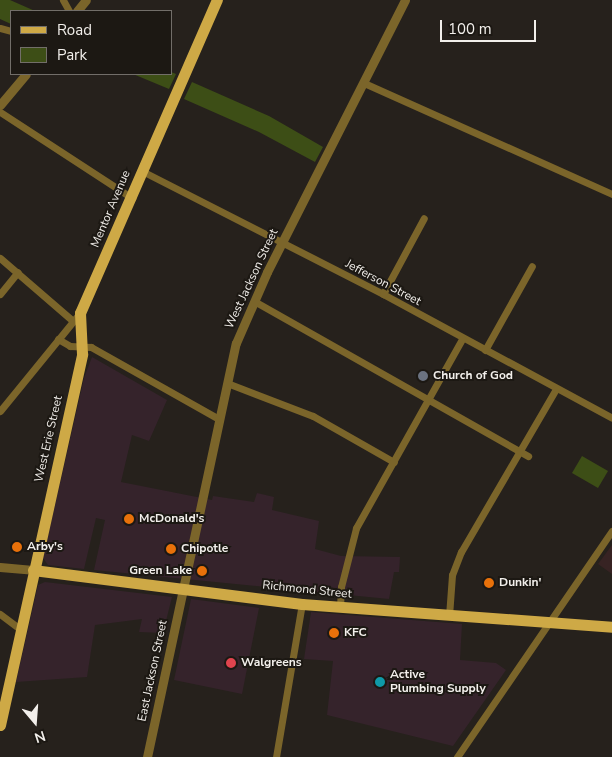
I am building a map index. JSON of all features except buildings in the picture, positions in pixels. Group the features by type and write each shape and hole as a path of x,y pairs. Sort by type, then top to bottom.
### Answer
{"main road":[{"name":"Mentor Avenue","path":"76,317 132,198 142,170 217,0"},
{"name":"West Erie Street","path":"0,725 82,346 76,317"},
{"name":"Richmond Street","path":"33,570 302,604 612,627"}],"street":[{"path":"78,10 86,0"},
{"name":"West Jackson Street","path":"183,590 236,343 282,244 405,0"},
{"path":"0,105 25,75"},
{"path":"364,83 612,194"},
{"path":"0,112 132,198"},
{"name":"Jefferson Street","path":"142,170 282,244 383,294 462,339 612,418"},
{"path":"383,294 424,218"},
{"path":"0,258 76,317"},
{"path":"485,350 532,266"},
{"path":"0,294 18,272"},
{"path":"254,301 528,456"},
{"name":"Mentor Avenue","path":"0,411 76,317"},
{"path":"58,339 70,346 91,347 219,419"},
{"path":"340,607 341,587 356,528 462,339"},
{"path":"227,383 313,416 394,462"},
{"path":"449,616 452,575 461,552 556,389"},
{"path":"458,757 612,531"},
{"name":"Richmond Street","path":"0,567 33,570"},
{"name":"East Jackson Street","path":"147,757 183,590"},
{"path":"276,757 302,604"},
{"path":"0,614 21,630"}],"shaded area":[{"path":"92,357 167,400 149,441 132,435 121,482 212,500 213,496 254,502 257,493 274,497 272,510 319,521 315,549 341,556 400,557 399,572 394,572 389,599 94,570 105,520 96,518 84,569 48,565 43,558 84,378"},
{"path":"612,545 612,574 598,564"},
{"path":"45,582 172,597 163,633 139,632 142,619 95,625 87,677 16,682 38,585"},
{"path":"191,599 259,608 242,694 174,680"},
{"path":"311,612 462,624 460,660 496,663 506,670 453,746 327,715 333,661 304,659"}],"green space":[{"path":"0,0 10,0 33,10 10,10 10,24 0,19"},
{"path":"172,72 176,74 169,89 135,75 172,75"},
{"path":"192,82 269,116 323,147 315,162 259,132 184,99"},
{"path":"582,456 608,471 598,488 572,473"}],"place":[{"name":"Church of God","path":"423,376"},
{"name":"McDonald's","path":"129,519"},
{"name":"Arby's","path":"17,547"},
{"name":"Chipotle","path":"171,549"},
{"name":"Green Lake","path":"202,571"},
{"name":"Dunkin'","path":"489,583"},
{"name":"KFC","path":"334,633"},
{"name":"Walgreens","path":"231,663"},
{"name":"Active Plumbing Supply","path":"380,682"}]}
